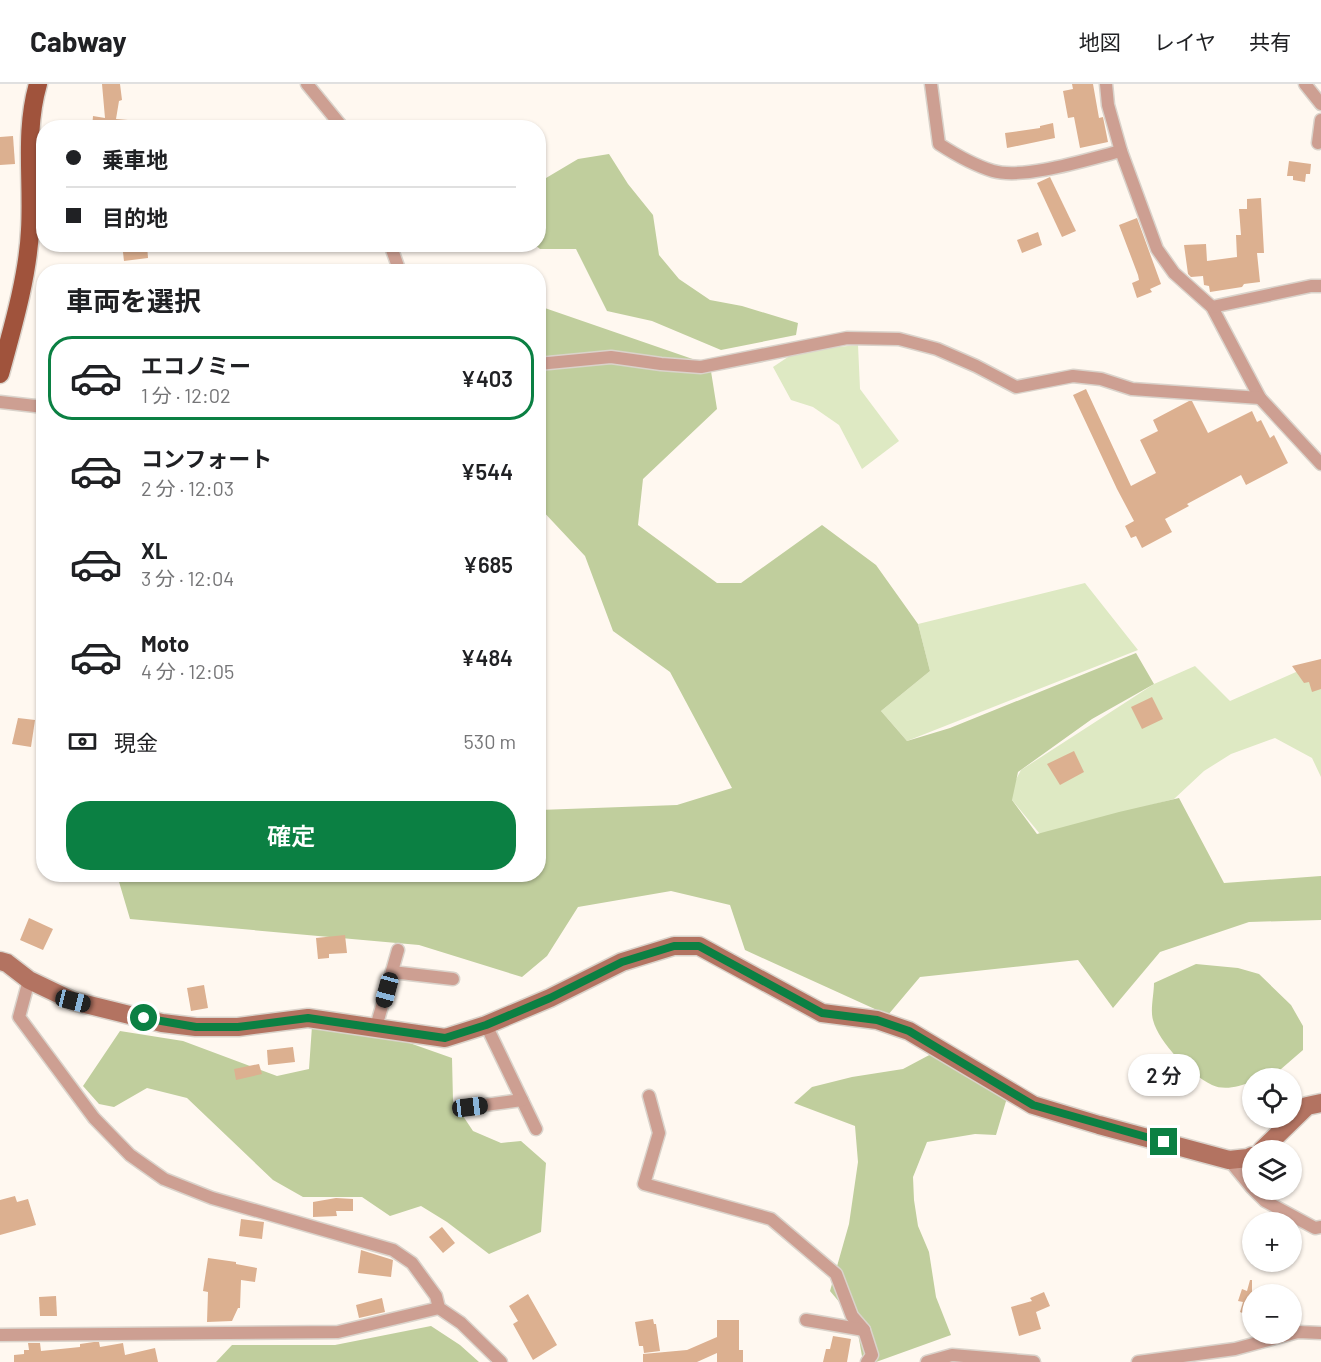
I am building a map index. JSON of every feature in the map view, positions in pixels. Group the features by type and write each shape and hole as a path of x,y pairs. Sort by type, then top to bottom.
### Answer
{"main road":[{"path":"0,374 27,262 31,214 29,148 32,103 38,84"}],"street":[{"path":"307,84 336,120"},
{"path":"932,84 939,144 963,159 994,171 1019,174 1121,151"},
{"path":"1106,84 1108,105 1121,151 1157,249 1174,273 1212,307 1260,398 1321,464"},
{"path":"1305,84 1321,104"},
{"path":"1318,143 1321,120"},
{"path":"1212,307 1311,286 1321,286"},
{"path":"546,363 611,357 701,367 847,338 898,339 936,350 976,366 1016,387 1073,376 1101,379 1132,389 1260,398"},
{"path":"0,402 36,406"},
{"path":"0,961 7,963 29,980 73,1001 162,1023 184,1026 238,1027 308,1018 445,1038 486,1025 550,998 622,962 674,946 699,946 822,1013 877,1020 909,1031 1033,1105 1229,1160 1242,1159"},
{"path":"376,1027 398,950"},
{"path":"392,972 453,979"},
{"path":"29,980 19,1017 94,1118 130,1155 164,1179 212,1198 393,1250 412,1263 436,1296 440,1308 461,1323 501,1362"},
{"path":"486,1025 536,1129"},
{"path":"649,1096 658,1133 644,1184 771,1219 836,1274 852,1316 864,1330 872,1355 867,1362"},
{"path":"470,1107 522,1100"},
{"path":"1272,1140 1307,1106 1321,1103"},
{"path":"1229,1160 1242,1176"},
{"path":"1264,1200 1315,1228 1321,1227"},
{"path":"0,1335 338,1332 440,1308"},
{"path":"806,1320 864,1330"},
{"path":"1138,1362 1205,1358 1298,1332 1321,1333"},
{"path":"927,1362 952,1355 1034,1362"}],"green space":[{"path":"609,154 628,184 653,215 659,255 679,279 710,300 742,306 798,323 796,335 721,350 652,321 607,311 576,249 546,249 546,178 578,159"},
{"path":"546,308 710,365 717,409 643,479 638,525 717,583 741,583 822,525 876,565 918,624 930,671 881,711 907,741 950,728 1136,653 1154,684 1092,719 1018,772 1012,800 1037,834 1179,798 1224,883 1321,876 1321,920 1249,922 1160,952 1113,1008 1078,960 920,977 888,1015 745,950 730,905 671,891 578,907 547,956 522,977 419,945 130,919 119,882 546,882 546,810 677,805 732,788 670,672 613,631 585,556 546,514"},
{"path":"858,345 860,389 899,441 862,469 839,425 813,407 791,400 773,367 797,351"},
{"path":"1085,583 1138,650 907,741 881,711 930,671 918,624"},
{"path":"1321,661 1321,777 1312,758 1275,738 1231,754 1204,771 1174,799 1040,834 1008,795 1021,770 1154,684 1195,666 1230,701"},
{"path":"1196,964 1238,968 1259,974 1291,1005 1303,1026 1303,1050 1282,1068 1242,1068 1242,1085 1227,1088 1212,1085 1195,1074 1177,1057 1156,1029 1152,1012 1154,983"},
{"path":"312,1026 401,1040 452,1058 453,1101 473,1131 501,1143 521,1141 546,1163 541,1232 489,1254 447,1222 421,1206 390,1216 362,1197 303,1197 273,1180 187,1098 147,1088 114,1107 99,1104 83,1086 120,1031 183,1041 277,1076 309,1069"},
{"path":"935,1052 1009,1091 996,1135 975,1134 927,1142 913,1177 918,1226 929,1252 936,1297 951,1335 876,1362 863,1362 856,1322 830,1291 849,1224 858,1162 855,1126 794,1103 812,1087 852,1077 903,1069"},
{"path":"431,1326 460,1345 479,1362 216,1362 232,1345 335,1345"}],"building":[{"path":"102,84 120,84 122,100 119,101 116,119 128,120 93,120 93,116 105,118"},
{"path":"1072,84 1093,84 1099,118 1103,117 1108,142 1080,148 1074,117 1068,118 1063,91 1073,89"},
{"path":"1053,123 1055,138 1007,148 1005,133 1040,128 1040,126"},
{"path":"13,136 15,164 0,165 0,137"},
{"path":"1289,161 1311,164 1310,174 1306,174 1305,182 1293,180 1293,176 1287,176"},
{"path":"1050,177 1076,231 1062,237 1037,183"},
{"path":"1261,198 1264,253 1257,253 1260,282 1210,292 1209,286 1204,285 1203,276 1191,277 1188,274 1184,245 1206,244 1207,261 1237,257 1236,235 1241,235 1239,209 1247,209 1247,199"},
{"path":"1137,218 1161,284 1150,289 1152,292 1137,298 1132,283 1139,280 1138,275 1119,225"},
{"path":"1038,232 1042,245 1022,253 1017,240"},
{"path":"123,252 148,252 148,258 124,261"},
{"path":"1086,389 1131,486 1156,473 1140,440 1158,431 1153,420 1189,401 1192,401 1208,433 1252,411 1257,422 1261,420 1270,438 1274,435 1288,463 1246,485 1241,475 1187,504 1189,506 1165,519 1172,532 1142,548 1136,536 1131,538 1125,526 1134,521 1073,395"},
{"path":"1321,659 1321,689 1312,692 1309,682 1304,683 1292,666"},
{"path":"1152,697 1163,719 1142,729 1131,707"},
{"path":"18,718 35,720 31,747 12,744"},
{"path":"1074,751 1084,772 1060,785 1047,764"},
{"path":"29,918 53,929 43,950 20,940"},
{"path":"345,935 347,953 329,954 329,958 318,959 316,938"},
{"path":"204,985 208,1008 191,1011 187,988"},
{"path":"293,1047 295,1062 268,1065 267,1050"},
{"path":"259,1064 262,1074 236,1080 234,1069"},
{"path":"15,1196 17,1202 28,1199 36,1225 0,1235 0,1200"},
{"path":"336,1198 353,1199 353,1211 336,1211 337,1216 313,1217 313,1202"},
{"path":"241,1219 264,1222 262,1239 239,1236"},
{"path":"442,1227 455,1243 443,1253 429,1237"},
{"path":"361,1250 393,1260 391,1277 358,1273"},
{"path":"208,1258 257,1268 255,1282 241,1280 240,1308 232,1321 207,1322 208,1292 203,1291"},
{"path":"1242,1289 1242,1302 1238,1301"},
{"path":"1044,1292 1050,1306 1036,1312 1041,1329 1019,1336 1011,1307 1032,1301 1030,1298"},
{"path":"528,1294 557,1345 533,1360 513,1324 518,1321 509,1306"},
{"path":"56,1296 57,1316 40,1316 39,1297"},
{"path":"382,1298 385,1312 359,1318 356,1305"},
{"path":"653,1319 656,1324 660,1351 644,1353 643,1346 639,1346 635,1322"},
{"path":"717,1320 739,1320 739,1350 743,1350 743,1362 717,1362 717,1353 697,1362 643,1362 643,1354 687,1350 717,1337"},
{"path":"833,1336 851,1339 847,1362 823,1362 826,1349 830,1349"},
{"path":"99,1342 100,1347 123,1343 125,1355 155,1348 158,1362 14,1362 14,1355 24,1354 24,1350 29,1350 28,1343 40,1343 41,1351 80,1347 80,1344"}],"route":[{"path":"144,1018 162,1023 196,1027 238,1027 308,1018 445,1038 486,1025 550,998 622,962 674,946 699,946 822,1013 877,1020 909,1031 1033,1105 1164,1142"}]}
